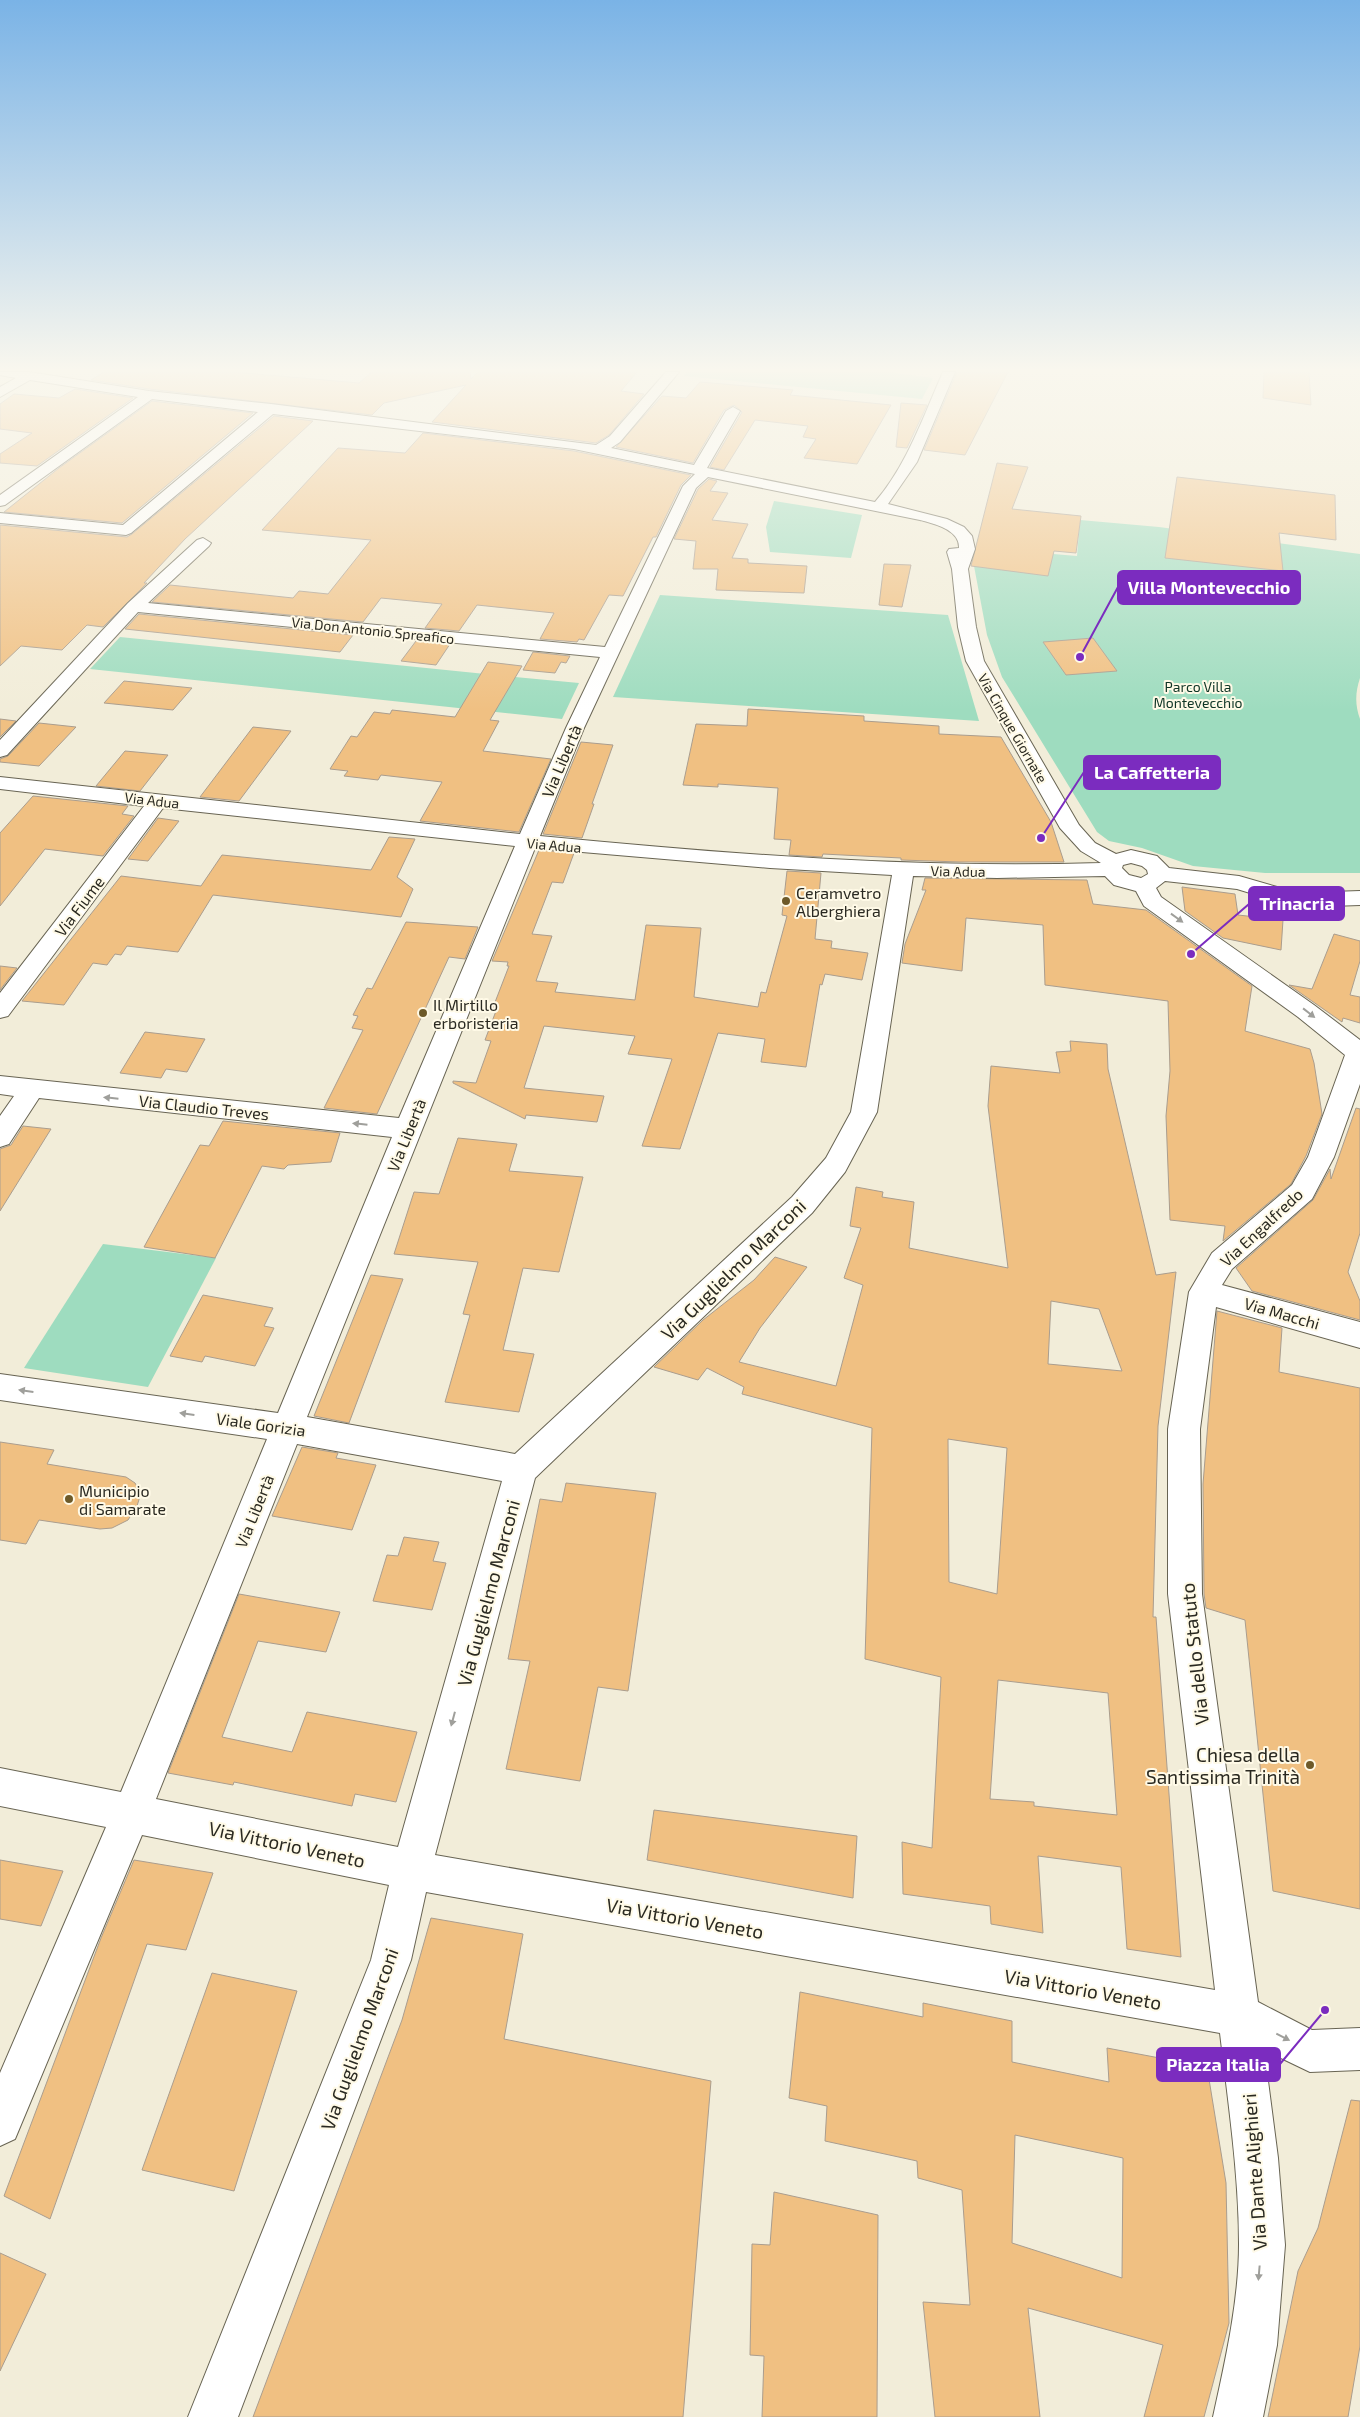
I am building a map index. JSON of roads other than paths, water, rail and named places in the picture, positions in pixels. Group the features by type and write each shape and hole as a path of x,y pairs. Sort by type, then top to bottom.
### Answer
{"street":[{"path":"0,502 24,485"},
{"path":"0,518 126,530 180,485"},
{"name":"Via Libertà","path":"132,1812 408,1129 575,728 691,485"},
{"name":"Via Cinque Giornate","path":"769,485 878,507 919,522 940,533 952,545 960,570 967,627 975,661 1070,828 1088,847 1112,865 1122,881 1239,883"},
{"path":"878,507 896,485"},
{"path":"0,751 134,607 203,544"},
{"name":"Via Don Antonio Spreafico","path":"134,607 612,653"},
{"name":"Via Adua","path":"0,783 528,842 721,859 903,871 1051,872 1112,865"},
{"name":"Via Fiume","path":"0,1010 158,801"},
{"name":"Via Guglielmo Marconi","path":"213,2417 391,1960 412,1870 521,1470 802,1205 836,1165 864,1112 903,871"},
{"path":"1151,880 1152,901 1359,1051"},
{"path":"1239,883 1274,880 1360,880"},
{"path":"1316,880 1355,901"},
{"path":"1239,883 1276,894 1355,901"},
{"name":"Via Engalfredo","path":"1203,1292 1222,1261 1302,1192 1321,1157 1359,1051"},
{"name":"Via Claudio Treves","path":"0,1085 31,1090 408,1129"},
{"path":"0,1137 31,1090"},
{"name":"Via Macchi","path":"1203,1292 1360,1335"},
{"name":"Via dello Statuto","path":"1203,1292 1184,1429 1185,1594 1239,2015"},
{"name":"Viale Gorizia","path":"0,1387 288,1428 521,1470"},
{"name":"Via Vittorio Veneto","path":"0,1787 132,1812 412,1870 1239,2015 1310,2051 1360,2049"},
{"path":"0,2124 132,1812"},
{"name":"Via Dante Alighieri","path":"1238,2417 1253,2345 1262,2245 1256,2158 1239,2015"}],"place":[{"name":"Villa Montevecchio","path":"1080,657"},
{"name":"La Caffetteria","path":"1041,838"},
{"name":"Ceramvetro Alberghiera","path":"786,901"},
{"name":"Trinacria","path":"1191,954"},
{"name":"Il Mirtillo erboristeria","path":"423,1013"},
{"name":"Municipio di Samarate","path":"69,1499"},
{"name":"Chiesa della Santissima Trinità","path":"1310,1765"},
{"name":"Piazza Italia","path":"1325,2010"}],"park label":[{"name":"Parco Villa Montevecchio","path":"1198,694"}]}
